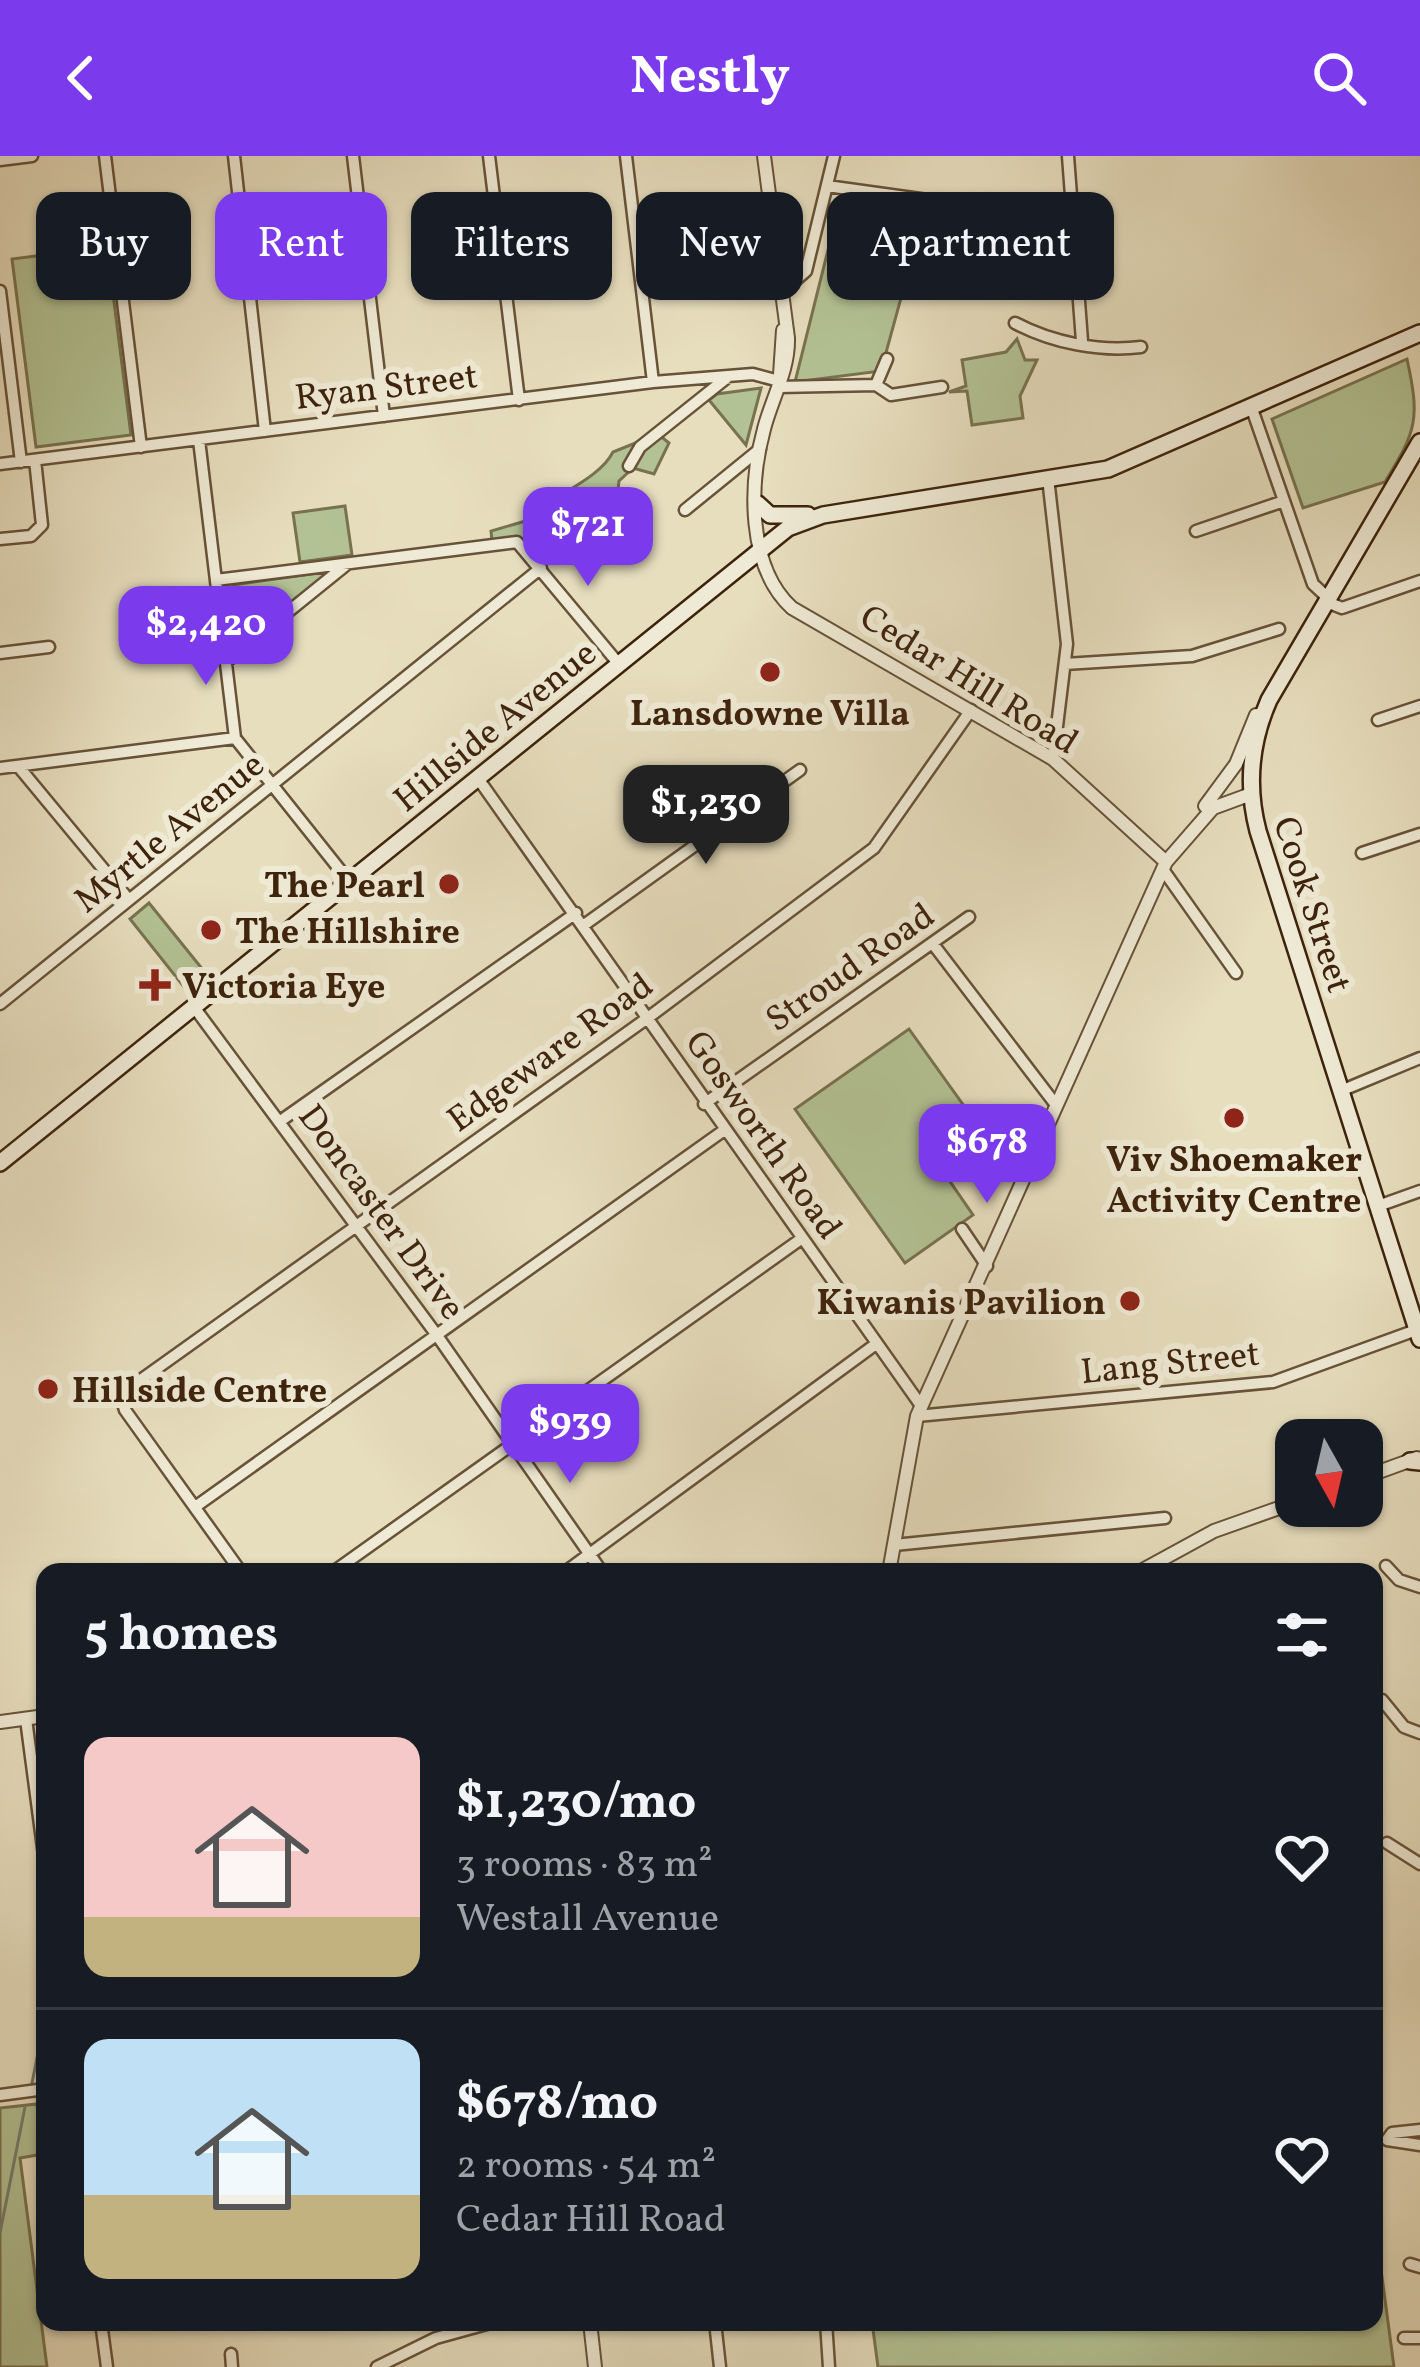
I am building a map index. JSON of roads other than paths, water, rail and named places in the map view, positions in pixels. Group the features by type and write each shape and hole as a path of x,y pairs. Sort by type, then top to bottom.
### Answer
{"main road":[{"name":"Hillside Avenue","path":"0,1163 788,528 824,515 1126,463 1420,333"},
{"name":"Cook Street","path":"1419,1332 1258,831 1251,794 1254,743 1269,700 1420,442"},
{"path":"758,504 770,514 824,515"}],"street":[{"path":"0,160 32,156"},
{"path":"104,156 141,447"},
{"path":"234,156 265,430"},
{"path":"352,156 384,416"},
{"path":"489,156 519,400"},
{"path":"626,156 653,382"},
{"name":"Cedar Hill Road","path":"764,156 768,192"},
{"path":"803,274 834,156"},
{"path":"1068,156 1070,192"},
{"path":"827,186 870,192"},
{"path":"0,291 21,462"},
{"name":"Cedar Hill Road","path":"782,300 789,352 760,449 758,504 758,550 773,586 792,608 1053,759 1165,866"},
{"path":"1079,300 1082,341"},
{"path":"1016,323 1042,337 1082,341 1097,349 1141,346"},
{"path":"876,385 887,359"},
{"path":"629,466 653,435 731,375"},
{"name":"Ryan Street","path":"0,464 731,375 779,382 876,385 896,397 942,387"},
{"path":"1252,409 1313,584 1328,600 1342,608 1420,581"},
{"path":"199,440 235,738 348,880"},
{"path":"685,509 760,449"},
{"path":"0,539 31,536 41,529 35,460"},
{"path":"1048,478 1067,644 1053,759"},
{"path":"1196,531 1284,501"},
{"path":"216,580 508,541 523,545 618,663"},
{"path":"226,662 348,563"},
{"name":"Myrtle Avenue","path":"0,1004 541,568"},
{"path":"1064,664 1192,656 1279,629"},
{"path":"0,653 49,647"},
{"path":"891,1563 920,1412 1165,866 1237,764 1258,706 1269,700"},
{"path":"1378,720 1420,706"},
{"name":"Edgeware Road","path":"195,1507 122,1400 128,1389 649,1017 874,848 971,710"},
{"path":"0,768 235,738"},
{"path":"18,766 129,901"},
{"path":"584,926 800,770"},
{"name":"Gosworth Road","path":"477,777 649,1017 704,1104 920,1412"},
{"path":"1197,823 1223,801 1251,794"},
{"path":"1362,853 1420,834"},
{"path":"1165,866 1236,973"},
{"path":"279,1122 575,913"},
{"name":"Stroud Road","path":"704,1104 969,917"},
{"path":"933,944 1056,1105"},
{"name":"Doncaster Drive","path":"194,1007 436,1334 596,1563"},
{"path":"1342,1090 1420,1058"},
{"path":"235,1563 195,1507 724,1131"},
{"path":"1378,1206 1420,1191"},
{"path":"962,1229 987,1267"},
{"path":"346,1563 801,1239"},
{"name":"Lang Street","path":"920,1412 1273,1382 1419,1332"},
{"path":"578,1563 876,1344"},
{"path":"1383,1471 1416,1460"},
{"path":"1155,1563 1214,1531 1275,1509"},
{"path":"894,1545 1165,1518"},
{"path":"1387,1566 1400,1580 1420,1587"},
{"path":"1383,1701 1404,1727 1420,1733"},
{"path":"0,1722 36,1717"},
{"path":"26,1719 36,1795"},
{"path":"1387,1843 1418,1865"},
{"path":"0,2095 36,2090"},
{"path":"1420,2130 1392,2133 1387,2140 1420,2145"},
{"path":"102,2331 107,2367"},
{"path":"377,2367 461,2331"},
{"path":"591,2331 596,2367"},
{"path":"716,2331 720,2367"},
{"path":"827,2331 829,2366"},
{"path":"1404,2338 1420,2338"}],"waterway":[{"path":"32,2083 36,2063"},
{"path":"0,2233 25,2107"}],"place":[{"name":"Lansdowne Villa","path":"770,672"},
{"name":"The Pearl","path":"449,884"},
{"name":"The Hillshire","path":"211,930"},
{"name":"Victoria Eye","path":"155,985"},
{"name":"Viv Shoemaker Activity Centre","path":"1234,1118"},
{"name":"Kiwanis Pavilion","path":"1130,1301"},
{"name":"Hillside Centre","path":"48,1389"}]}
